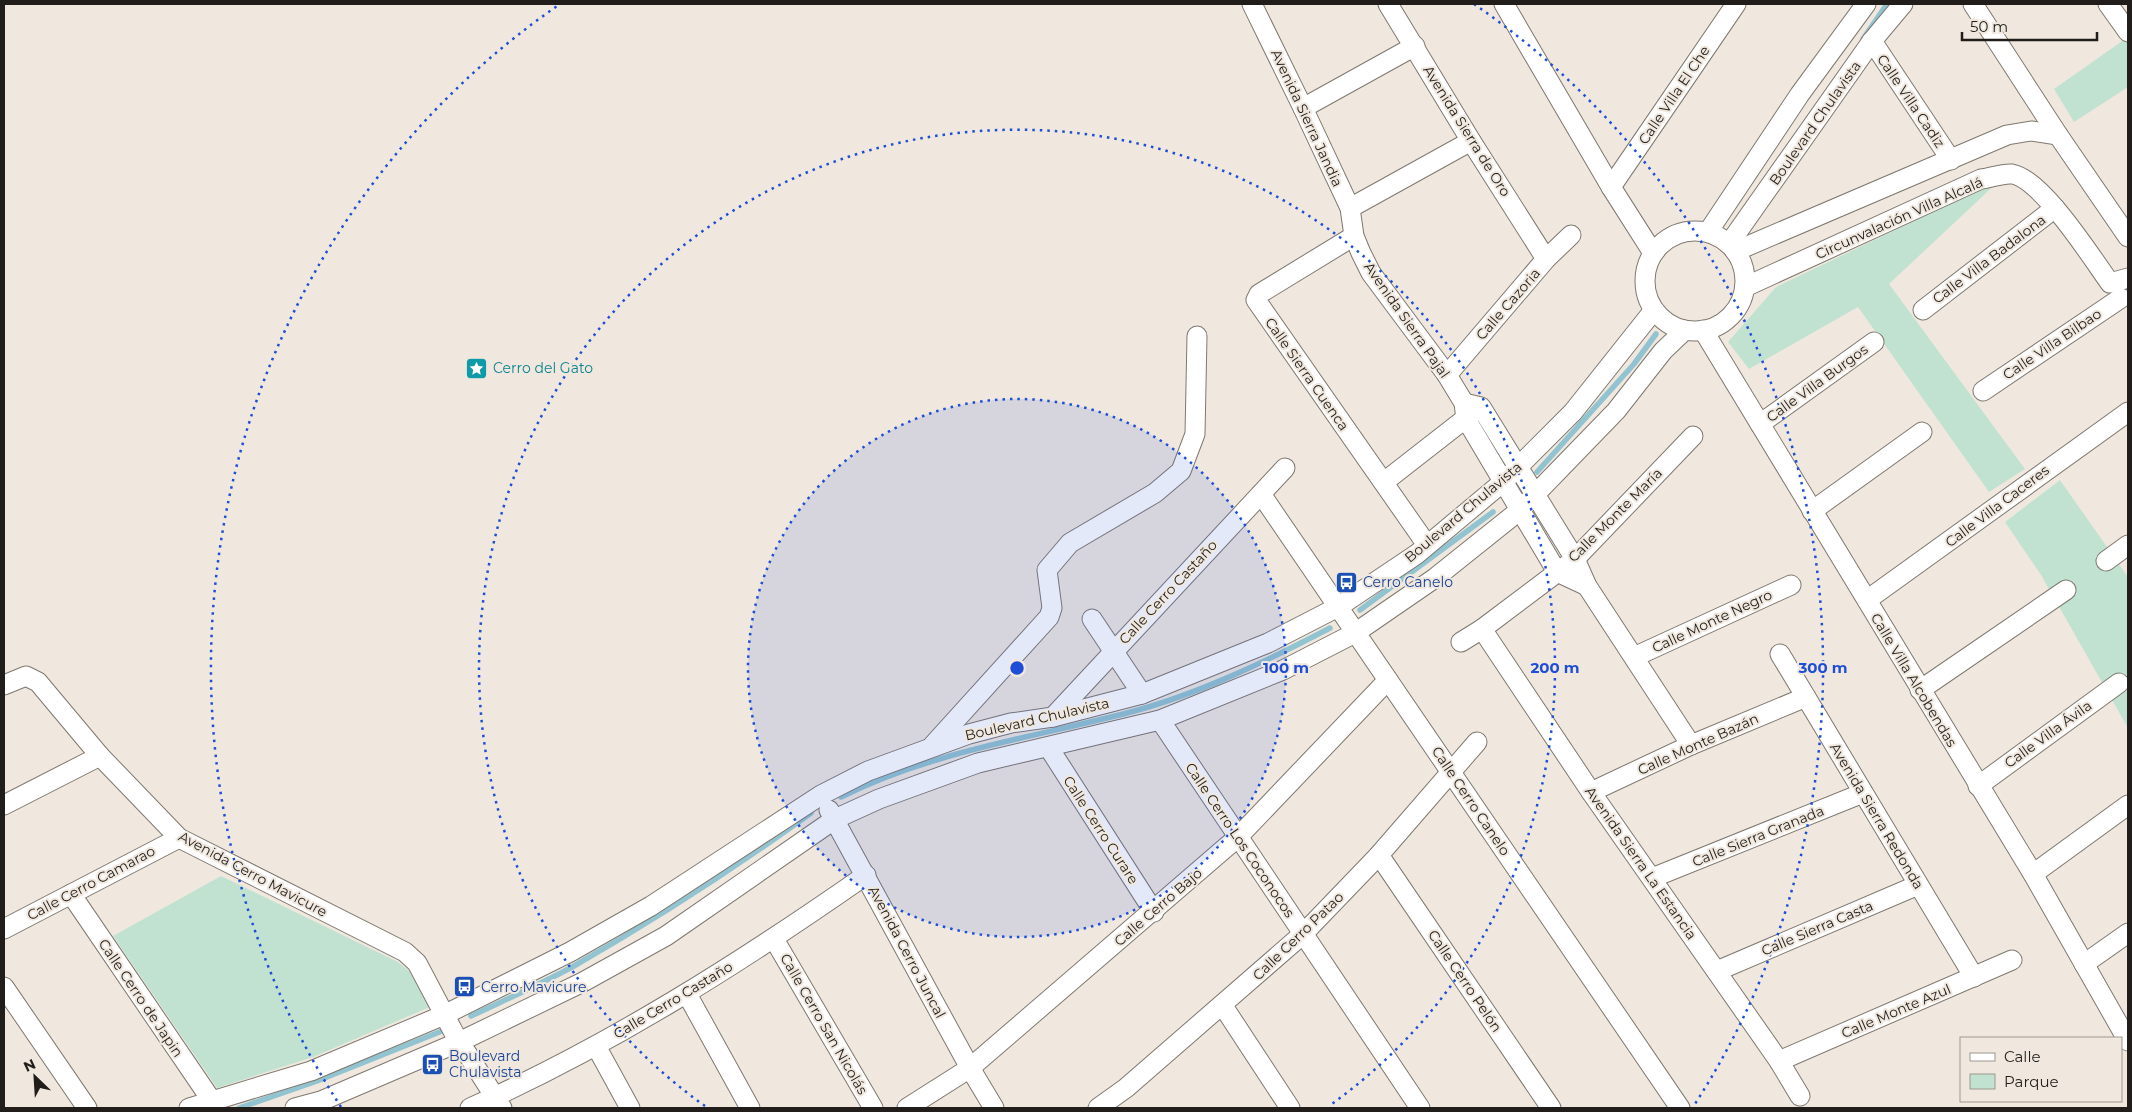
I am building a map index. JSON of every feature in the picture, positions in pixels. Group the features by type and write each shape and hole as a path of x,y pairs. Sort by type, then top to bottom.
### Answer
{"street":[{"name":"Avenida Sierra de Oro","path":"1388,4 1471,141 1546,258"},
{"path":"1504,4 1611,187 1653,252"},
{"name":"Calle Villa El Che","path":"1611,187 1736,4"},
{"name":"Boulevard Chulavista","path":"1708,232 1800,94 1866,4"},
{"name":"Boulevard Chulavista","path":"1732,247 1872,41 1903,4"},
{"path":"1973,4 2058,135 2128,237"},
{"path":"2108,4 2128,32"},
{"name":"Avenida Sierra Jandia","path":"1259,6 1303,108 1350,208 1354,236"},
{"name":"Calle Villa Cadiz","path":"1872,41 1950,160"},
{"path":"1303,108 1415,46"},
{"path":"1732,247 1950,160 2007,135 2031,131 2058,135"},
{"path":"1350,208 1471,141"},
{"name":"Circunvalación Villa Alcalá","path":"1745,287 1981,180 2011,174 2025,180 2055,208 2120,296"},
{"name":"Calle Villa Badalona","path":"1923,310 2055,208"},
{"path":"295,1108 321,1101 460,1042 583,982 666,936 835,819 879,799 978,764 1160,720 1283,670 1356,633 1435,578 1520,510 1616,411 1663,351 1694,330 1718,325 1731,316 1740,302 1745,287 1743,268 1732,247 1708,232 1692,230 1677,234 1664,241 1653,252 1646,266 1644,282 1647,296 1654,310 1673,326 1694,330"},
{"name":"Calle Cazoria","path":"1447,375 1546,258 1571,235"},
{"name":"Avenida Sierra Pajal","path":"1354,236 1371,273 1470,409 1519,466 1575,558 1587,586 1690,745"},
{"name":"Calle Sierra Cuenca","path":"1354,236 1259,294 1256,300 1427,545"},
{"path":"2120,296 2128,278"},
{"name":"Calle Villa Bilbao","path":"1983,391 2120,296"},
{"name":"Boulevard Chulavista","path":"189,1108 213,1105 310,1071 444,1015 570,952 651,906 821,795 868,771 932,746 1011,723 1053,717 1142,694 1268,644 1338,607 1417,554 1503,482 1573,412 1654,310"},
{"name":"Calle Villa Alcobendas","path":"1694,330 1760,424 2033,874 2126,1033"},
{"path":"932,746 1049,617 1052,608 1047,570 1070,543 1155,493 1181,472 1195,434 1197,336"},
{"name":"Calle Villa Burgos","path":"1760,424 1874,342"},
{"path":"1384,482 1470,409"},
{"name":"Avenida Sierra Pajal","path":"1470,409 1503,482 1557,572"},
{"name":"Calle Villa Caceres","path":"1866,600 2128,412"},
{"path":"1812,510 1922,432"},
{"name":"Calle Monte María","path":"1460,642 1482,629 1575,558 1693,436"},
{"name":"Calle Cerro Castaño","path":"1053,717 1112,651 1285,468"},
{"name":"Calle Cerro Canelo","path":"1261,494 1678,1108"},
{"path":"2106,561 2128,545"},
{"path":"1557,572 1587,586"},
{"name":"Calle Monte Negro","path":"1634,657 1791,585"},
{"path":"1920,690 2066,590"},
{"path":"1092,619 1142,694"},
{"name":"Avenida Sierra La Estancia","path":"1482,629 1591,792 1780,1062 1800,1096"},
{"name":"Avenida Sierra Redonda","path":"1780,654 1974,978"},
{"name":"Avenida Cerro Mavicure","path":"4,685 26,676 38,682 100,756 179,838 405,952 417,963 444,1015 499,1102"},
{"name":"Calle Cerro Bajo","path":"906,1108 970,1068 1154,912 1238,837 1388,680"},
{"name":"Calle Villa Ávila","path":"1978,786 2119,683"},
{"name":"Calle Monte Bazán","path":"1591,792 1690,745 1806,697"},
{"name":"Calle Cerro Los Coconocos","path":"1160,720 1420,1108"},
{"name":"Calle Cerro Patao","path":"1098,1108 1126,1088 1223,1006 1303,934 1379,855 1477,742"},
{"name":"Calle Cerro Curare","path":"1049,748 1154,912"},
{"path":"4,805 100,756"},
{"name":"Calle Sierra Granada","path":"1652,878 1863,793"},
{"name":"Avenida Cerro Juncal","path":"821,795 970,1068 994,1108"},
{"path":"2033,874 2128,805"},
{"name":"Calle Cerro Camarao","path":"4,929 179,838"},
{"name":"Calle Cerro Pelón","path":"1379,855 1551,1108"},
{"name":"Calle Cerro Castaño","path":"470,1108 499,1102 687,994 774,939 866,875"},
{"name":"Calle Sierra Casta","path":"1717,972 1918,885"},
{"name":"Calle Cerro de Japin","path":"70,894 213,1105"},
{"path":"2084,964 2128,933"},
{"name":"Calle Cerro San Nicolás","path":"774,939 873,1108"},
{"name":"Calle Monte Azul","path":"1780,1062 2012,960"},
{"path":"4,986 87,1108"},
{"path":"687,994 750,1108"},
{"path":"1223,1006 1290,1108"},
{"path":"596,1046 630,1108"}],"green space":[{"path":"2128,37 2128,87 2074,122 2054,89"},
{"path":"2000,180 1889,284 2025,469 1989,492 1858,307 1749,369 1728,342 1776,287"},
{"path":"2060,480 2128,577 2128,728 2041,575 2005,522"},
{"path":"221,876 398,962 409,971 430,1007 313,1057 217,1088 113,936"}],"waterway":[{"path":"1863,39 1887,4"},
{"path":"1537,472 1634,364 1656,334"},
{"path":"1360,610 1493,512"},
{"path":"841,797 875,781 945,757 1153,706 1257,665 1330,628"},
{"path":"471,1016 549,979 605,948 724,873 811,813"},
{"path":"239,1108 317,1081 442,1031"}],"place":[{"name":"Cerro del Gato","path":"477,368"},
{"name":"Cerro Canelo","path":"1347,582"},
{"name":"Cerro Mavicure","path":"465,987"},
{"name":"Boulevard Chulavista","path":"433,1064"}]}
